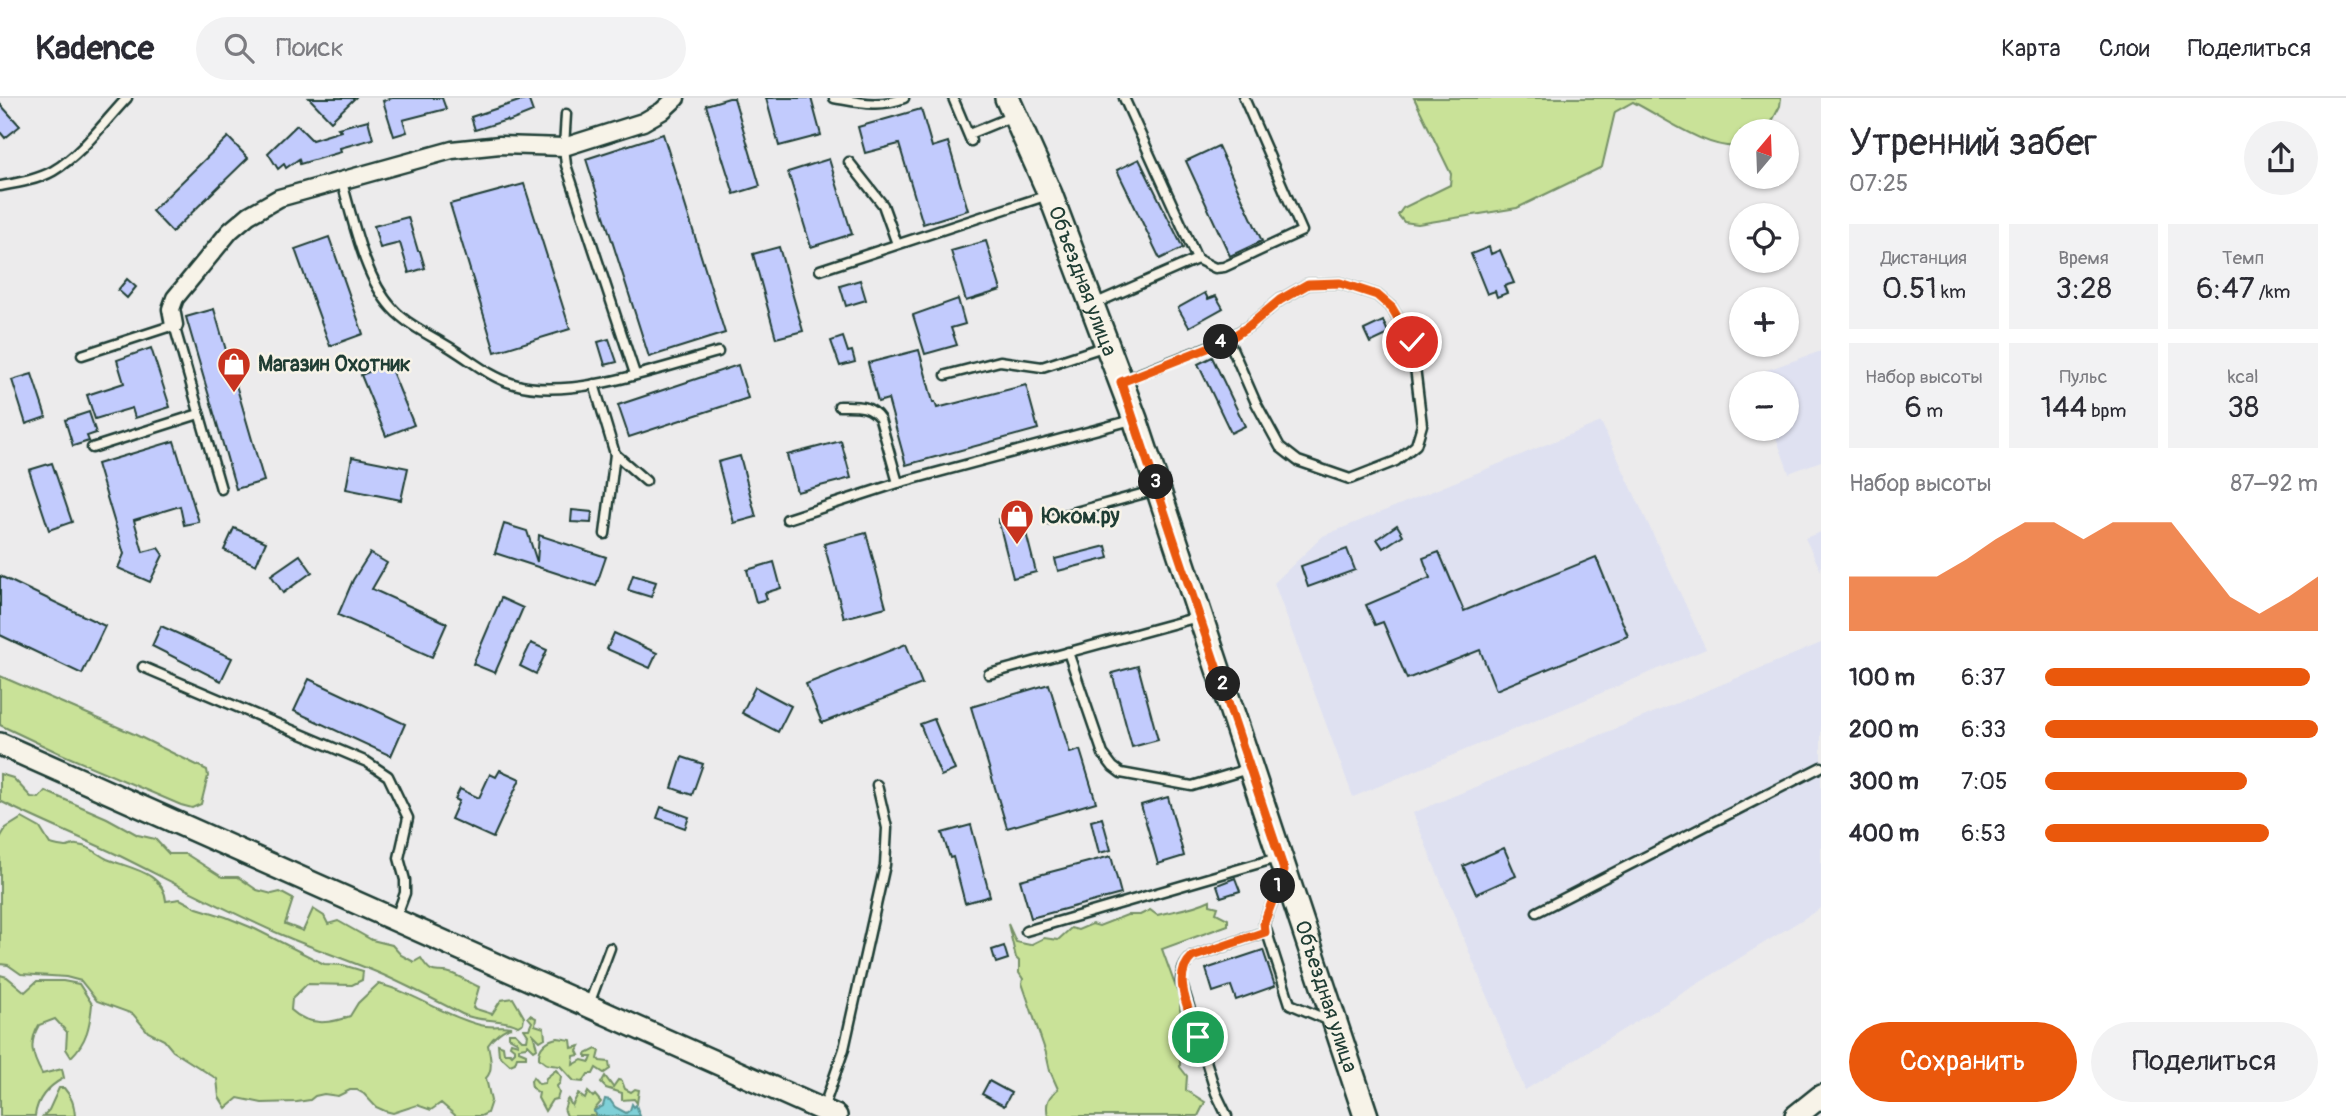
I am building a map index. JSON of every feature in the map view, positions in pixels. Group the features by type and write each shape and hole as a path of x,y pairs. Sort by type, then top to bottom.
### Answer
{"main road":[{"name":"Объездная улица","path":"1011,107 1051,194 1135,419 1365,1112"}],"street":[{"path":"173,325 171,309 175,298 230,231 265,204 341,179 462,148 500,145 564,147 643,122 662,111 676,98"},
{"path":"0,744 830,1113"},
{"path":"1796,1116 1821,1096"}],"lane":[{"path":"0,186 51,173 70,159 127,98"},
{"path":"834,98 870,105 904,98"},
{"path":"953,98 970,138 1011,107"},
{"path":"1124,98 1197,259 1214,268 1224,267 1302,231 1244,98"},
{"path":"566,114 566,165 635,374"},
{"path":"849,162 883,205 897,244"},
{"path":"341,179 370,270 390,306 398,314 496,377 512,384 547,389 594,384 718,352"},
{"path":"820,270 992,207 1051,194"},
{"path":"1094,304 1197,259"},
{"path":"1121,382 1228,340 1280,300 1308,284 1340,283 1377,295 1392,308 1412,342 1422,425 1416,445 1396,461 1350,479 1298,461 1280,447 1256,403 1228,340"},
{"path":"82,355 173,325 221,489"},
{"path":"946,375 1000,361 1034,368 1042,367 1108,346"},
{"path":"594,384 615,454 605,534"},
{"path":"839,406 867,407 874,410 880,419 898,483"},
{"path":"92,448 199,414"},
{"path":"787,519 898,483 1135,419"},
{"path":"615,454 646,481"},
{"path":"1050,519 1159,489"},
{"path":"989,674 1201,616"},
{"path":"1068,652 1103,754 1121,773 1192,786 1251,768"},
{"path":"144,667 367,762 388,776 408,818 399,858 405,893 395,920"},
{"path":"1537,912 1821,767"},
{"path":"830,1113 834,1082 846,1041 885,865 887,828 877,785"},
{"path":"1026,931 1282,864"},
{"path":"1282,864 1264,923 1265,932 1290,1004 1336,1024"},
{"path":"1227,1116 1216,1093 1181,981 1181,972 1192,957 1265,932"},
{"path":"589,1005 610,948"}],"shaded area":[{"path":"1821,351 1821,461 1789,473 1777,441 1799,441 1799,371 1764,371"},
{"path":"1601,422 1706,649 1353,797 1274,583 1323,536"},
{"path":"1821,532 1821,571 1805,538"},
{"path":"1821,643 1821,908 1525,1090 1413,813"}],"green space":[{"path":"1414,98 1781,98 1773,119 1729,119 1729,146 1686,132 1633,102 1615,112 1602,167 1517,208 1418,224 1404,222 1398,215 1403,208 1450,185 1451,174"},
{"path":"0,676 134,734 207,770 201,804 192,808 181,805 0,725"},
{"path":"0,774 13,778 31,797 39,798 45,791 107,818 138,835 155,839 169,854 186,854 222,877 238,877 257,890 272,894 280,892 293,899 285,924 303,931 313,909 324,916 328,924 338,921 372,940 392,945 401,955 414,962 421,958 433,971 448,972 460,977 479,987 473,1008 492,1014 501,1000 513,998 524,1017 523,1023 518,1026 469,1017 381,974 241,916 0,801"},
{"path":"22,818 40,828 50,844 86,847 107,859 144,872 159,883 166,901 180,899 255,929 324,964 343,965 363,971 362,980 352,985 307,984 292,999 291,1010 305,1019 327,1022 350,1016 358,1003 378,984 467,1021 484,1026 512,1027 499,1033 488,1045 491,1067 486,1078 491,1101 487,1113 481,1116 456,1116 441,1103 431,1110 417,1105 393,1113 376,1107 357,1090 350,1090 338,1096 324,1094 297,1102 262,1103 238,1098 226,1108 219,1097 217,1079 173,1051 164,1040 148,1032 133,1014 97,1001 81,981 66,977 21,974 8,965 0,964 0,838 6,828"},
{"path":"1210,900 1210,905 1218,907 1216,913 1228,919 1228,925 1162,949 1180,999 1184,1020 1180,1039 1186,1045 1188,1053 1180,1059 1180,1067 1187,1076 1186,1090 1205,1102 1198,1116 1048,1116 1048,1101 1058,1089 1022,983 1019,961 1008,924 1016,942 1030,945 1044,938 1058,940 1071,928 1078,930 1092,924 1099,926 1127,915 1140,915 1150,910 1157,915"},
{"path":"0,975 7,977 25,992 37,981 79,984 92,1004 87,1033 71,1057 66,1049 67,1032 55,1019 39,1025 32,1044 42,1074 62,1069 64,1078 45,1093 35,1116 0,1116"},
{"path":"530,1015 536,1018 535,1025 544,1028 545,1038 540,1041 533,1034 537,1048 534,1050 528,1044 519,1048 526,1057 517,1057 515,1063 510,1065 499,1055 498,1044 503,1046 504,1053 512,1055 515,1049 510,1045 511,1042 518,1042 509,1037 509,1033 515,1033 522,1040 527,1040 528,1035 524,1029 529,1029 532,1022 528,1017"},
{"path":"558,1038 571,1040 572,1048 580,1046 577,1051 579,1055 574,1056 573,1065 582,1060 590,1062 592,1057 586,1057 586,1054 596,1049 600,1051 598,1059 609,1062 610,1069 604,1073 596,1068 583,1082 574,1081 560,1066 547,1064 539,1058 544,1044"},
{"path":"556,1070 561,1076 557,1086 559,1093 557,1099 552,1100 545,1111 538,1098 539,1093 532,1088 531,1081 533,1077 539,1084 545,1083 546,1078"},
{"path":"605,1076 613,1087 618,1080 631,1092 639,1090 637,1103 634,1099 622,1100 622,1093 606,1088 601,1083"},
{"path":"59,1088 64,1088 69,1094 75,1116 43,1116 49,1110"},
{"path":"588,1092 601,1102 594,1110 595,1116 567,1116 564,1109 567,1100 572,1106 578,1094 585,1099"}],"water":[{"path":"605,1099 626,1113 632,1104 634,1107 636,1105 640,1116 597,1116 594,1111 603,1106"}],"building":[{"path":"309,98 355,98 331,121"},
{"path":"392,98 442,98 446,109 403,120 407,132 394,136 383,101"},
{"path":"528,98 533,112 508,122 507,120 475,130 471,117"},
{"path":"734,98 760,186 734,194 706,105"},
{"path":"766,98 811,98 821,135 779,146"},
{"path":"0,104 20,126 5,138 0,132"},
{"path":"921,109 932,147 948,142 968,210 923,224 899,144 865,153 858,127"},
{"path":"368,120 373,139 340,148 341,152 300,164 299,159 286,168 284,164 278,169 268,153 297,125 312,140 341,131 338,128"},
{"path":"663,134 725,333 649,357 586,159"},
{"path":"228,137 248,158 172,232 152,211"},
{"path":"1218,146 1262,241 1230,256 1186,161"},
{"path":"829,159 852,234 811,247 788,172"},
{"path":"1139,159 1183,248 1160,259 1117,170"},
{"path":"524,184 570,329 495,352 450,204"},
{"path":"408,217 425,268 409,273 400,243 380,248 374,226"},
{"path":"329,237 363,334 330,346 295,249"},
{"path":"986,241 1001,290 966,301 951,251"},
{"path":"779,247 803,331 776,338 753,254"},
{"path":"1489,247 1491,254 1500,250 1514,283 1504,286 1507,293 1497,297 1495,291 1487,294 1471,254"},
{"path":"127,279 136,287 127,298 118,290"},
{"path":"860,280 866,300 846,306 840,286"},
{"path":"1205,293 1208,299 1216,296 1223,308 1189,327 1178,308"},
{"path":"958,299 965,324 951,328 957,345 925,354 913,315"},
{"path":"214,309 264,481 236,489 186,317"},
{"path":"1383,321 1389,334 1370,343 1364,330"},
{"path":"843,337 855,362 840,366 831,341"},
{"path":"609,339 617,362 605,365 598,342"},
{"path":"151,348 170,407 135,418 132,408 95,419 87,395 124,383 117,360"},
{"path":"919,350 937,408 1026,385 1038,429 906,465 888,399 878,402 868,363"},
{"path":"1212,357 1245,426 1231,433 1198,364"},
{"path":"389,364 414,425 386,436 361,375"},
{"path":"738,365 748,398 629,437 618,405"},
{"path":"32,374 46,417 26,424 12,380"},
{"path":"89,412 96,433 87,436 89,441 73,446 65,420"},
{"path":"174,441 199,522 184,525 180,506 134,520 143,552 158,548 163,555 150,582 118,568 124,554 97,464"},
{"path":"841,441 851,478 797,492 787,455"},
{"path":"740,456 756,517 734,523 718,462"},
{"path":"352,457 408,468 401,500 346,489"},
{"path":"52,463 72,522 49,530 29,470"},
{"path":"572,510 592,512 591,523 571,522"},
{"name":"Юком.ру","path":"1021,513 1036,572 1013,578 998,519"},
{"path":"504,524 527,531 537,562 539,535 606,557 596,586 495,553"},
{"path":"1397,525 1403,535 1383,548 1377,539"},
{"path":"234,528 266,542 256,565 224,550"},
{"path":"866,533 886,607 844,618 824,544"},
{"path":"1106,546 1109,558 1058,571 1055,559"},
{"path":"1347,549 1355,570 1308,587 1301,566"},
{"path":"1439,552 1464,611 1596,557 1628,636 1496,690 1480,650 1407,679 1383,622 1375,625 1366,605 1430,578 1423,558"},
{"path":"370,553 387,563 372,589 447,623 432,657 338,615 353,580"},
{"path":"300,555 312,572 283,593 271,575"},
{"path":"774,562 781,588 765,593 767,599 756,602 747,570"},
{"path":"633,575 656,582 651,597 628,590"},
{"path":"0,576 105,626 82,674 0,635"},
{"path":"501,598 523,608 495,673 473,664"},
{"path":"161,626 232,658 221,681 152,646"},
{"path":"614,633 657,653 650,668 607,649"},
{"path":"531,643 547,650 536,674 520,666"},
{"path":"906,644 922,684 822,723 806,684"},
{"path":"1138,666 1158,740 1132,747 1112,673"},
{"path":"309,679 405,724 391,756 294,711"},
{"path":"1049,684 1070,753 1080,750 1096,802 1007,828 971,707"},
{"path":"755,687 791,706 778,732 742,713"},
{"path":"934,719 955,770 941,776 920,724"},
{"path":"682,757 703,764 692,795 672,788"},
{"path":"500,770 520,779 493,838 451,819 459,801 455,799 460,789 479,798 490,774 496,777"},
{"path":"1168,797 1184,856 1158,864 1141,805"},
{"path":"661,807 689,817 685,828 657,818"},
{"path":"1102,818 1111,850 1099,853 1091,821"},
{"path":"971,825 990,896 965,903 953,857 950,858 942,833"},
{"path":"1504,848 1516,876 1476,894 1463,866"},
{"path":"1111,856 1121,894 1031,918 1020,880"},
{"path":"1235,878 1240,891 1221,897 1217,885"},
{"path":"1004,946 1008,959 996,963 992,950"},
{"path":"1263,950 1275,986 1236,1000 1231,986 1213,992 1206,969"},
{"path":"989,1081 1011,1093 1004,1106 982,1094"}],"place":[{"name":"Магазин Охотник","path":"234,394"},
{"name":"Юком.ру","path":"1017,546"}],"route":[{"path":"1198,1037 1181,981 1185,963 1192,957 1265,932 1264,923 1284,870 1159,489 1121,382 1228,340 1280,300 1308,284 1340,283 1377,295 1392,308 1412,342"}]}
